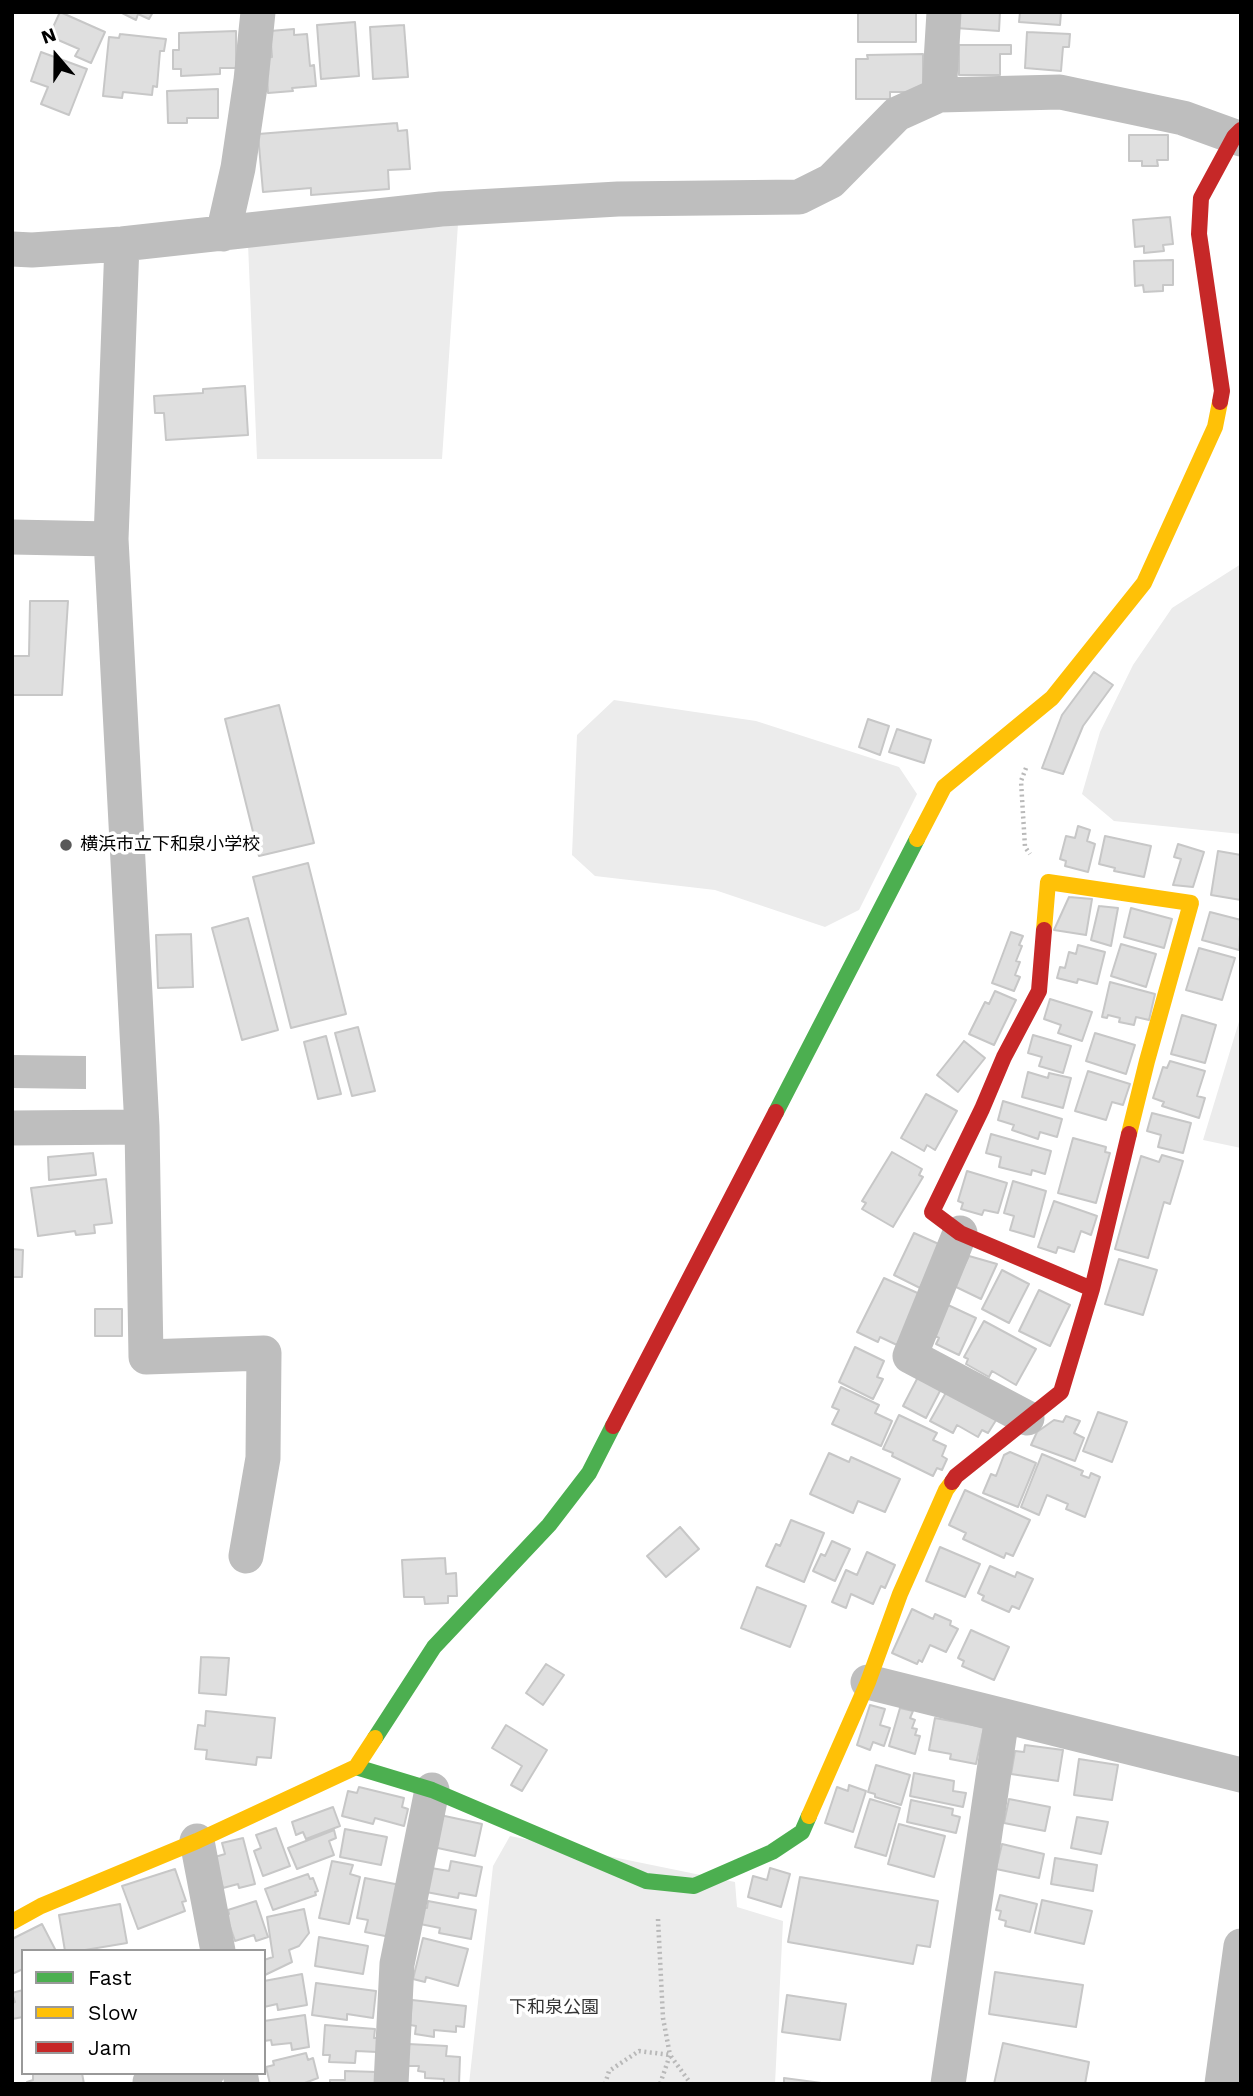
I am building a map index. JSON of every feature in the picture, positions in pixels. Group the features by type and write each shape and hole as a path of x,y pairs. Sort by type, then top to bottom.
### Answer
{"street":[{"path":"223,234 238,168 258,12"},
{"path":"939,95 944,12"},
{"path":"12,249 122,244 442,209 618,199 799,197 831,181 897,114 939,95 1059,92 1183,118 1239,135 1201,198 1199,234 1222,391 1215,427 1144,583 1052,698 944,787 589,1473 549,1525 434,1647 356,1767 197,1841 41,1906 12,1922"},
{"path":"122,244 111,539 142,1127 146,1357 264,1353 263,1458 246,1556"},
{"path":"12,537 111,539"},
{"path":"356,1767 432,1790 646,1881 694,1886 772,1852 802,1832 868,1682 900,1594 946,1490 956,1476 1060,1392 1092,1289 1147,1061 1191,903 1048,882 1039,991 1004,1057 932,1212 960,1233 1092,1289"},
{"path":"12,1128 142,1127"},
{"path":"960,1233 910,1356 1027,1418"},
{"path":"868,1682 1241,1775"},
{"path":"948,2084 1002,1717"},
{"path":"391,2084 397,1964 432,1790"},
{"path":"197,1841 218,1949"},
{"path":"1222,2084 1240,1952"},
{"path":"151,2084 150,2082 194,2075"}],"path":[{"path":"1030,757 1021,781 1025,847 1048,882"},
{"path":"646,1881 655,1902 660,1927 663,2018 670,2055 691,2084"},
{"path":"604,2084 609,2071 639,2051 670,2055"},
{"path":"660,2084 670,2055"}],"green space":[{"path":"458,224 442,459 257,459 248,244"},
{"path":"1241,564 1241,834 1114,821 1082,794 1100,732 1133,665 1172,608"},
{"path":"614,700 756,721 899,767 917,794 859,910 825,927 715,890 595,876 572,855 577,735"},
{"path":"1241,1015 1241,1148 1203,1140"},
{"name":"下和泉公園","path":"510,1836 735,1882 737,1907 783,1921 775,2084 469,2084 493,1866"}],"shaded area":[{"path":"12,1055 86,1056 86,1089 12,1088"}],"building":[{"path":"60,12 105,32 91,63 75,56 79,49 49,36"},
{"path":"120,12 153,12 149,19 138,14 136,20"},
{"path":"858,12 916,12 916,42 858,42"},
{"path":"956,12 1000,12 999,31 955,28"},
{"path":"1020,12 1061,12 1060,25 1019,22"},
{"path":"355,22 359,76 321,79 317,25"},
{"path":"404,25 408,77 373,79 370,27"},
{"path":"294,29 294,35 307,34 310,66 314,65 316,86 268,93 266,58 272,57 270,31"},
{"path":"236,31 236,68 220,68 220,74 181,76 181,69 173,69 173,50 179,50 179,33"},
{"path":"1027,32 1070,34 1069,47 1063,47 1061,71 1025,68"},
{"path":"120,34 166,39 164,51 160,51 157,87 153,86 152,95 123,92 122,98 103,96 109,37 119,38"},
{"path":"959,45 1011,45 1011,54 1000,54 1000,75 959,75"},
{"path":"41,52 87,69 69,115 41,104 48,87 31,81"},
{"path":"923,54 923,85 919,92 890,92 890,99 856,99 856,59 868,59 867,55"},
{"path":"218,89 218,118 187,118 187,123 168,123 167,91"},
{"path":"397,123 398,131 407,130 410,169 388,170 389,189 311,195 311,188 263,192 258,134"},
{"path":"1129,135 1168,135 1168,160 1157,160 1158,166 1142,166 1142,161 1129,161"},
{"path":"1170,217 1173,244 1163,245 1164,251 1144,253 1144,246 1135,247 1133,220"},
{"path":"1173,260 1173,285 1163,285 1163,291 1144,292 1143,285 1135,286 1134,261"},
{"path":"245,386 248,435 166,440 164,413 155,413 154,396 203,393 203,389"},
{"path":"30,601 68,601 62,695 12,695 12,656 29,656"},
{"path":"1094,672 1113,685 1083,726 1063,774 1042,768 1062,715"},
{"path":"279,705 314,843 259,856 225,719"},
{"path":"868,719 889,726 880,755 859,747"},
{"path":"897,729 931,740 924,763 889,752"},
{"path":"1078,826 1090,830 1087,841 1095,844 1088,872 1065,866 1066,861 1060,859 1066,836 1075,838"},
{"path":"1105,836 1151,846 1144,877 1114,871 1115,868 1099,864"},
{"path":"1178,844 1204,852 1193,887 1173,885 1181,859 1174,857"},
{"path":"1218,851 1241,855 1241,900 1211,895"},
{"path":"308,863 346,1014 291,1028 253,877"},
{"path":"1069,897 1092,899 1086,935 1054,930"},
{"path":"1099,906 1118,908 1111,946 1091,940"},
{"path":"1131,908 1172,919 1164,948 1124,937"},
{"path":"1210,912 1241,920 1239,950 1202,940"},
{"path":"248,918 278,1030 242,1040 212,928"},
{"path":"1011,932 1023,936 1016,961 1020,962 1015,975 1020,977 1014,991 992,983"},
{"path":"191,934 193,987 158,988 156,935"},
{"path":"1121,944 1156,954 1146,987 1111,976"},
{"path":"1078,945 1105,952 1097,984 1078,979 1077,983 1057,978 1060,967 1065,968 1069,952 1076,954"},
{"path":"1199,948 1235,958 1222,1000 1186,990"},
{"path":"1110,982 1155,994 1149,1020 1136,1017 1134,1025 1119,1022 1120,1018 1108,1015 1107,1018 1102,1017"},
{"path":"995,991 1016,1000 994,1045 969,1034 985,1002 989,1004"},
{"path":"1050,999 1092,1012 1082,1041 1058,1033 1061,1025 1044,1019"},
{"path":"1182,1015 1216,1025 1205,1063 1171,1054"},
{"path":"358,1027 375,1091 352,1096 335,1033"},
{"path":"1095,1033 1135,1045 1126,1074 1086,1061"},
{"path":"1033,1035 1071,1046 1063,1073 1039,1066 1042,1057 1028,1053"},
{"path":"326,1036 341,1094 318,1099 304,1042"},
{"path":"964,1041 985,1058 958,1092 937,1075"},
{"path":"1170,1061 1205,1071 1197,1096 1205,1098 1199,1118 1162,1106 1164,1102 1153,1098 1163,1067 1167,1068"},
{"path":"1088,1071 1130,1084 1123,1105 1112,1102 1106,1120 1075,1111"},
{"path":"1028,1072 1048,1078 1049,1073 1071,1078 1063,1108 1022,1097"},
{"path":"926,1094 957,1111 935,1150 927,1145 924,1151 901,1138"},
{"path":"1003,1101 1062,1119 1057,1137 1040,1132 1038,1139 1012,1130 1014,1125 998,1120"},
{"path":"1152,1113 1191,1123 1183,1153 1158,1147 1161,1135 1147,1131"},
{"path":"991,1134 1051,1151 1045,1174 1032,1170 1031,1175 999,1167 1001,1157 986,1153"},
{"path":"1073,1138 1106,1147 1105,1152 1110,1153 1096,1203 1058,1193"},
{"path":"892,1152 922,1169 919,1175 923,1177 893,1227 862,1209 866,1203 862,1201"},
{"path":"93,1153 96,1175 49,1180 48,1157"},
{"path":"1162,1155 1183,1161 1170,1204 1164,1202 1148,1258 1115,1249 1141,1156 1159,1162"},
{"path":"967,1171 1007,1183 998,1213 984,1210 982,1215 961,1209 963,1203 958,1201"},
{"path":"106,1179 112,1223 94,1225 95,1233 76,1235 75,1231 38,1236 31,1188"},
{"path":"1013,1181 1046,1191 1034,1237 1010,1230 1014,1216 1004,1213"},
{"path":"1054,1201 1097,1216 1091,1235 1081,1231 1074,1252 1058,1247 1056,1253 1038,1247"},
{"path":"914,1233 941,1245 920,1288 894,1275"},
{"path":"12,1249 23,1250 22,1277 12,1277"},
{"path":"969,1256 997,1264 981,1299 954,1286"},
{"path":"1119,1259 1157,1270 1143,1315 1105,1304"},
{"path":"1002,1270 1029,1284 1009,1323 982,1309"},
{"path":"884,1278 922,1295 897,1345 880,1337 878,1342 857,1332"},
{"path":"1039,1290 1070,1305 1050,1346 1019,1331"},
{"path":"948,1305 976,1318 959,1355 936,1344 939,1338 933,1335"},
{"path":"95,1309 122,1309 122,1336 95,1336"},
{"path":"984,1321 1036,1349 1016,1385 992,1371 989,1377 966,1364 968,1359 964,1357"},
{"path":"855,1347 884,1361 877,1377 883,1379 873,1399 839,1382"},
{"path":"918,1377 941,1389 926,1418 903,1406"},
{"path":"841,1387 879,1405 875,1413 892,1421 881,1446 832,1424 839,1410 832,1407"},
{"path":"948,1389 998,1417 988,1433 982,1430 978,1437 957,1425 953,1433 930,1421"},
{"path":"1098,1412 1127,1422 1112,1462 1083,1451"},
{"path":"899,1415 937,1433 933,1440 946,1446 942,1456 947,1459 942,1470 937,1468 933,1476 883,1449"},
{"path":"1066,1416 1080,1421 1074,1433 1084,1438 1075,1461 1031,1445 1037,1432 1054,1420 1063,1422"},
{"path":"1010,1452 1036,1463 1018,1507 983,1493 991,1474 996,1476 1004,1455"},
{"path":"829,1453 849,1462 851,1457 900,1479 885,1512 858,1501 853,1513 810,1494"},
{"path":"1042,1454 1083,1471 1081,1475 1089,1478 1091,1473 1100,1477 1085,1517 1066,1509 1068,1504 1047,1495 1039,1515 1021,1507"},
{"path":"965,1490 1030,1520 1013,1556 1006,1553 1004,1558 963,1539 966,1533 949,1525"},
{"path":"791,1520 824,1533 804,1582 766,1566 776,1544 780,1546"},
{"path":"680,1527 699,1549 666,1577 647,1556"},
{"path":"832,1541 850,1549 835,1581 813,1571 821,1554 825,1556"},
{"path":"940,1547 980,1564 965,1597 926,1581"},
{"path":"867,1552 895,1565 885,1588 881,1586 873,1604 851,1594 846,1608 832,1602 846,1570 857,1575"},
{"path":"445,1558 446,1574 456,1573 457,1596 448,1596 448,1603 425,1604 424,1597 404,1597 402,1560"},
{"path":"990,1566 1015,1577 1017,1572 1033,1579 1019,1609 1012,1606 1009,1612 982,1600 984,1596 978,1593"},
{"path":"757,1587 806,1606 790,1647 741,1628"},
{"path":"912,1609 933,1619 935,1614 951,1621 950,1625 958,1629 946,1652 930,1645 922,1662 919,1660 917,1664 892,1653"},
{"path":"971,1630 1009,1647 994,1680 962,1666 964,1661 958,1658"},
{"path":"201,1657 229,1658 226,1695 199,1693"},
{"path":"546,1664 564,1675 543,1705 526,1693"},
{"path":"870,1705 885,1709 880,1725 890,1728 884,1746 873,1742 870,1750 857,1745"},
{"path":"900,1708 913,1711 910,1718 915,1720 912,1728 917,1729 915,1735 920,1736 915,1754 889,1746"},
{"path":"206,1711 275,1718 271,1758 257,1757 256,1765 206,1759 207,1750 195,1749 198,1725 205,1726"},
{"path":"935,1718 984,1727 976,1764 950,1759 951,1754 929,1750"},
{"path":"506,1725 547,1750 522,1791 511,1785 522,1766 492,1748"},
{"path":"1025,1745 1063,1750 1058,1781 1011,1774 1015,1751 1024,1752"},
{"path":"1079,1759 1118,1765 1112,1800 1074,1795"},
{"path":"876,1765 910,1775 901,1805 868,1792"},
{"path":"914,1773 954,1781 953,1791 966,1793 963,1807 910,1796"},
{"path":"849,1785 866,1791 853,1832 825,1823 837,1787 848,1791"},
{"path":"359,1787 404,1798 402,1807 408,1809 404,1826 375,1818 373,1824 342,1816 348,1791 357,1793"},
{"path":"870,1799 900,1808 886,1856 855,1847"},
{"path":"1009,1799 1050,1807 1045,1831 1004,1823"},
{"path":"911,1800 953,1809 952,1815 960,1817 956,1833 907,1822"},
{"path":"333,1807 340,1826 306,1839 303,1832 296,1835 292,1822"},
{"path":"440,1815 482,1824 475,1856 433,1847"},
{"path":"1077,1817 1108,1822 1101,1854 1071,1848"},
{"path":"899,1824 945,1836 934,1877 888,1864"},
{"path":"276,1828 290,1866 263,1876 254,1851 261,1848 256,1835"},
{"path":"345,1829 387,1837 381,1865 340,1857"},
{"path":"334,1830 336,1838 329,1841 334,1855 297,1869 288,1848"},
{"path":"243,1838 255,1884 239,1888 238,1884 223,1888 215,1857 225,1854 222,1843"},
{"path":"1002,1844 1044,1854 1039,1878 996,1869"},
{"path":"1055,1858 1097,1865 1093,1891 1051,1884"},
{"path":"332,1861 353,1865 350,1874 360,1877 349,1924 319,1918"},
{"path":"451,1861 482,1867 476,1896 459,1893 458,1898 426,1892 431,1868 449,1871"},
{"path":"770,1868 790,1874 781,1907 748,1897 753,1876 767,1880"},
{"path":"175,1869 186,1901 182,1902 185,1911 138,1929 122,1886"},
{"path":"308,1874 310,1879 313,1878 318,1891 315,1892 316,1895 273,1910 265,1889"},
{"path":"800,1877 938,1901 930,1947 917,1945 913,1964 788,1942"},
{"path":"365,1878 400,1885 390,1937 365,1932 368,1920 357,1918"},
{"path":"1000,1895 1037,1904 1030,1932 1005,1926 1006,1921 999,1919 1001,1911 996,1910"},
{"path":"1042,1900 1092,1911 1084,1944 1035,1933"},
{"path":"256,1901 268,1937 256,1941 254,1935 235,1941 226,1915 229,1914 228,1910"},
{"path":"428,1901 476,1910 471,1939 439,1933 440,1928 420,1924 423,1907 427,1908"},
{"path":"120,1904 127,1943 91,1949 65,1949 59,1915"},
{"path":"304,1909 309,1933 299,1946 289,1950 292,1962 266,1975 266,1959 273,1957 267,1917"},
{"path":"42,1924 55,1949 21,1949 21,1970 12,1974 12,1939"},
{"path":"319,1937 368,1946 363,1974 315,1966"},
{"path":"423,1938 468,1949 458,1986 426,1977 425,1982 413,1979"},
{"path":"995,1972 1083,1985 1076,2027 989,2014"},
{"path":"302,1974 307,2005 278,2010 277,2004 266,2007 266,1981"},
{"path":"316,1983 376,1991 373,2018 347,2014 347,2020 312,2015"},
{"path":"21,1991 21,2017 12,2019 12,2003 15,2002 12,1993"},
{"path":"787,1995 846,2004 840,2040 782,2032"},
{"path":"412,2000 466,2006 464,2027 456,2026 456,2032 434,2030 434,2037 415,2034 416,2026 410,2025"},
{"path":"305,2015 309,2047 292,2050 291,2043 272,2045 271,2040 266,2041 266,2021"},
{"path":"325,2025 375,2029 374,2038 378,2038 377,2052 356,2051 355,2063 329,2062 330,2055 323,2055"},
{"path":"1003,2043 1089,2062 1085,2084 994,2084"},
{"path":"408,2044 447,2046 446,2056 460,2057 459,2084 444,2083 444,2079 425,2078 425,2072 418,2071 419,2066 407,2066"},
{"path":"306,2053 308,2060 313,2058 318,2078 302,2084 270,2084 266,2067 274,2065 273,2061"},
{"path":"345,2071 377,2072 376,2084 330,2084 330,2080 345,2080"},
{"path":"33,2075 82,2075 84,2084 27,2084 33,2080"},
{"path":"784,2078 829,2084 784,2084"}],"traffic: fast":[{"path":"776,1112 917,839"},
{"path":"375,1738 434,1647 549,1525 589,1473 613,1426"},
{"path":"356,1767 432,1790 646,1881 694,1886 772,1852 802,1832 809,1816"}],"traffic: slow":[{"path":"917,839 944,787 1052,698 1144,583 1215,427 1220,402"},
{"path":"1044,930 1048,882 1191,903 1129,1134"},
{"path":"809,1816 868,1682 900,1594 952,1482"},
{"path":"12,1922 41,1906 197,1841 356,1767 375,1738"}],"traffic: jam":[{"path":"1220,402 1222,391 1199,234 1201,198 1234,137 1241,130"},
{"path":"1044,930 1039,991 1004,1057 932,1212 960,1233 1092,1289"},
{"path":"613,1426 776,1112"},
{"path":"952,1482 1061,1392 1092,1289 1129,1134"}],"place":[{"name":"横浜市立下和泉小学校","path":"66,845"}]}
